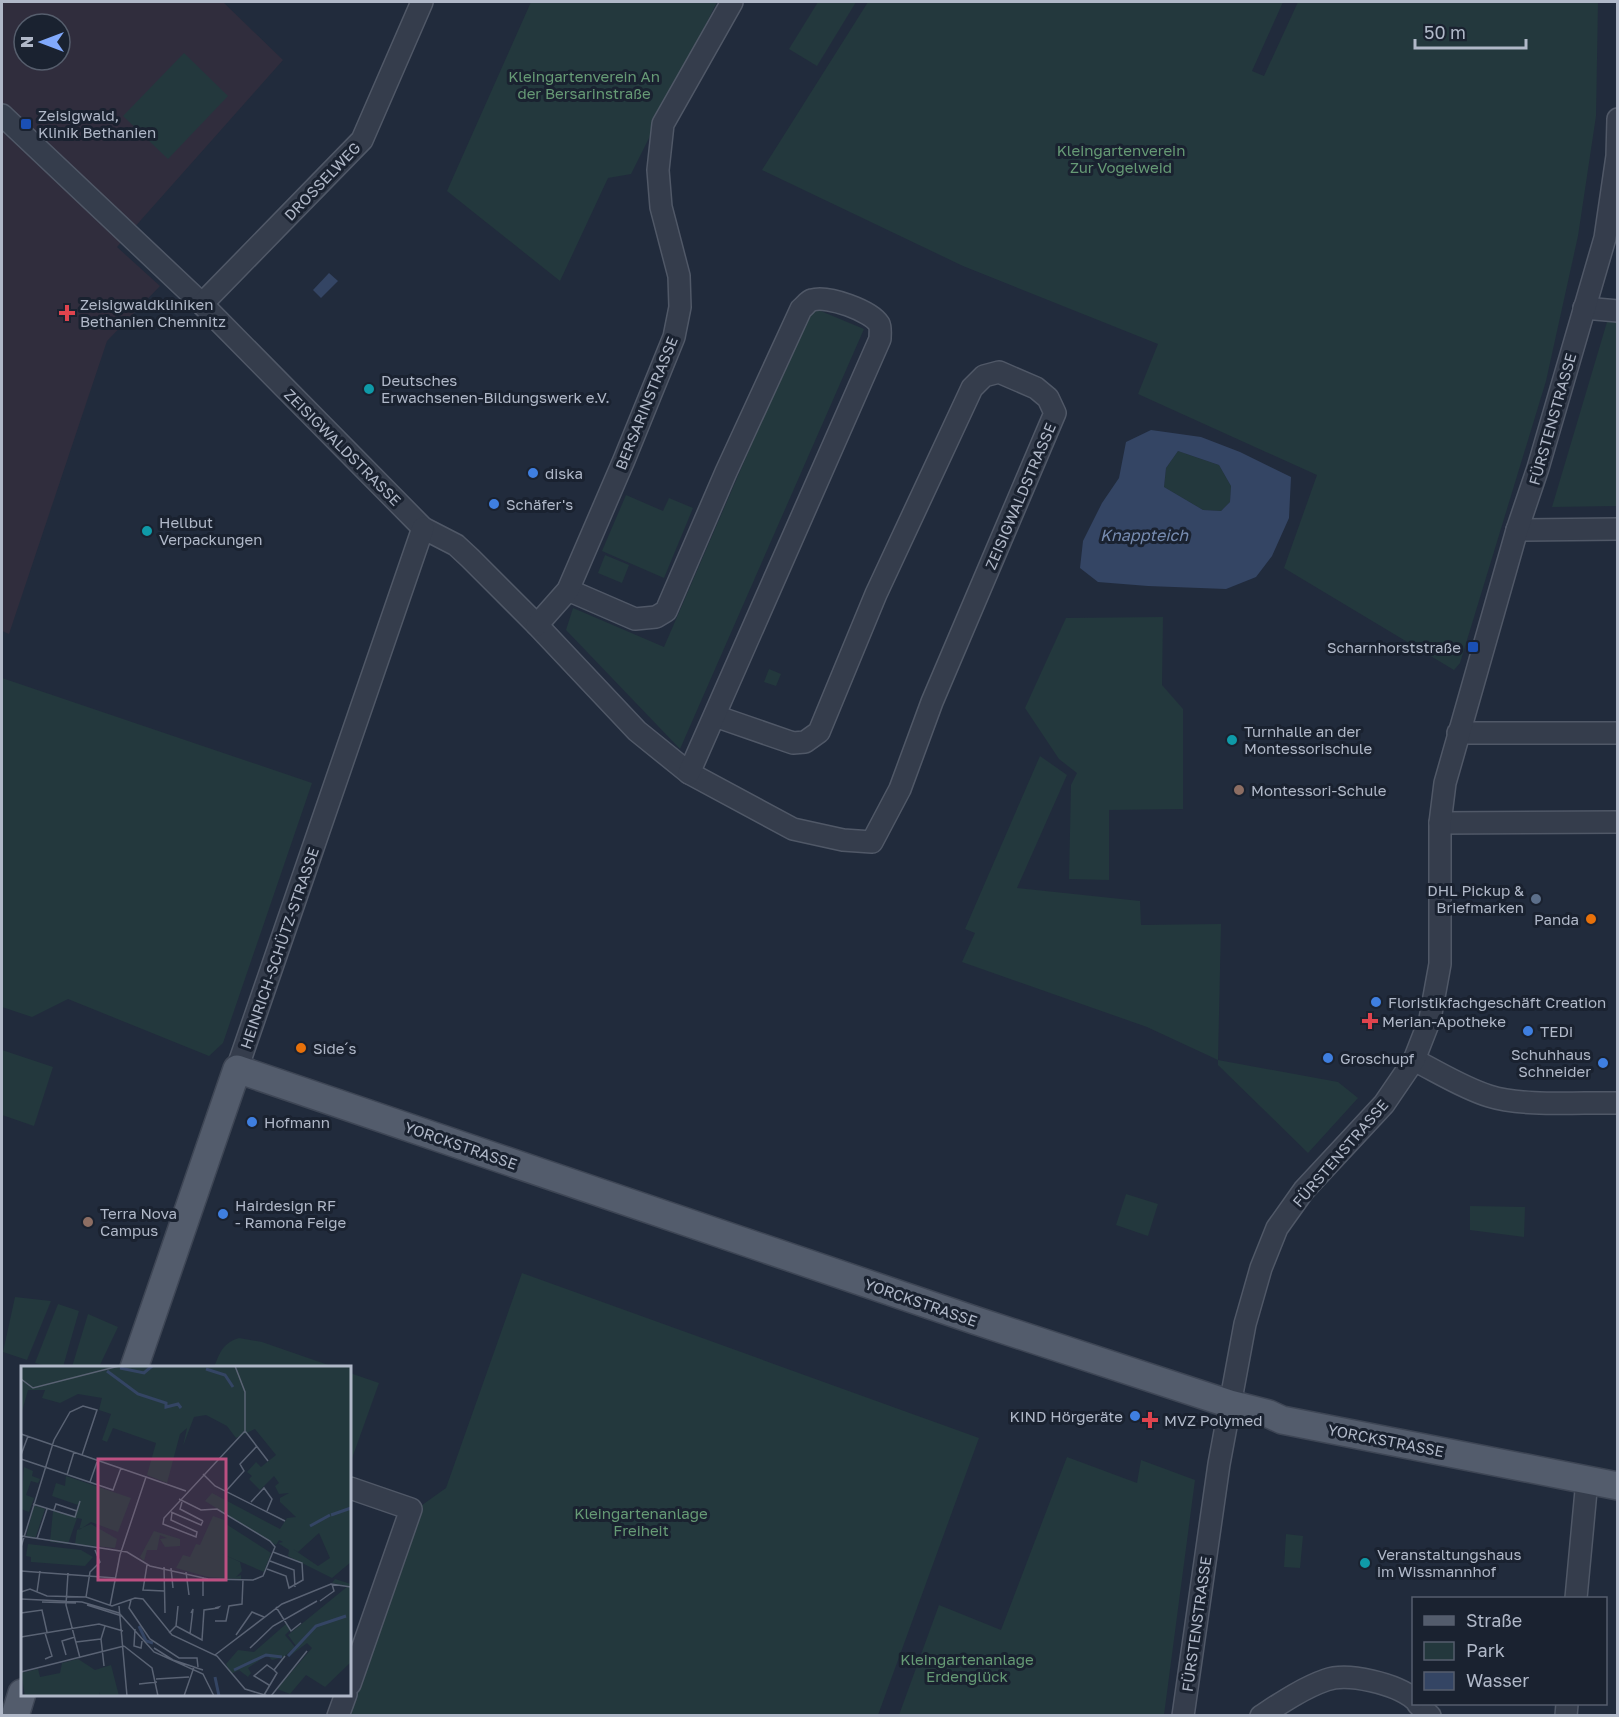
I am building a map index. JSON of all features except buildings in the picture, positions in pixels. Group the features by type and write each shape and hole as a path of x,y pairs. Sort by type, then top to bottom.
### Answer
{"main road":[{"name":"HEINRICH-SCHÜTZ-STRASSE","path":"135,1366 237,1069"},
{"name":"YORCKSTRASSE","path":"237,1069 963,1317 1230,1404 1269,1413 1282,1420 1617,1486"},
{"path":"15,1716 21,1696"}],"street":[{"name":"DROSSELWEG","path":"202,304 362,140 422,2"},
{"name":"BERSARINSTRASSE","path":"537,625 568,590 674,337 680,307 679,276 661,207 658,170 663,124 732,2"},
{"name":"ZEISIGWALDSTRASSE","path":"2,115 202,304 423,528 456,545 537,625 637,731 689,772 793,829 843,840 872,842 900,789 932,702 1055,413 1048,398 1036,388 999,372 984,376 972,388 876,594 819,732 806,742 793,743 715,716"},
{"name":"FÜRSTENSTRASSE","path":"1183,1716 1219,1464 1245,1324 1261,1268 1277,1228 1304,1190 1384,1104 1414,1060 1430,1019 1440,964 1440,823 1445,783 1517,530 1535,477 1605,238 1617,156 1617,119"},
{"path":"568,590 635,619 656,617 666,611 726,472 801,309 811,300 822,299 837,301 872,316 880,326 880,339 689,772"},
{"path":"1584,308 1617,311"},
{"name":"HEINRICH-SCHÜTZ-STRASSE","path":"237,1069 423,528"},
{"path":"1517,530 1617,529"},
{"path":"1458,733 1617,733"},
{"path":"1440,823 1617,822"},
{"path":"1414,1060 1490,1097 1517,1101 1617,1103"},
{"path":"1576,1597 1587,1480"},
{"path":"351,1488 411,1509 351,1681"},
{"path":"1261,1716 1289,1698 1327,1679 1374,1681 1406,1692 1412,1698"},
{"path":"338,1716 346,1696"},
{"path":"1419,1705 1430,1716"}],"shaded area":[{"name":"Zeisigwaldkliniken Bethanien Chemnitz","path":"223,2 283,60 117,247 160,286 107,341 9,634 2,631 2,3"}],"green space":[{"name":"Kleingartenverein An der Bersarinstraße","path":"531,2 717,2 631,174 608,178 560,281 447,191"},
{"path":"818,2 856,2 817,66 789,49"},
{"name":"Kleingartenverein Zur Vogelweid","path":"868,2 1283,2 1252,71 1264,76 1298,2 1598,2 1596,116 1578,236 1546,381 1460,663 1454,670 1284,568 1317,475 1138,394 1158,344 963,266 762,170"},
{"path":"184,53 228,96 168,159 123,116"},
{"path":"811,307 864,329 680,749 566,630 573,608 664,647"},
{"path":"1607,322 1617,322 1617,506 1552,507"},
{"path":"1178,451 1219,465 1231,486 1230,502 1221,511 1203,510 1164,487 1166,468"},
{"path":"626,495 663,511 669,498 693,508 664,578 602,551"},
{"path":"605,555 629,565 622,583 598,573"},
{"path":"1163,617 1162,685 1183,709 1183,809 1109,810 1109,880 1069,879 1071,785 1077,773 1059,759 1025,708 1066,618"},
{"path":"769,669 781,674 776,686 764,682"},
{"path":"2,678 312,783 223,1043 209,1056 68,999 32,1017 2,1007"},
{"path":"1040,756 1067,775 1017,888 1140,901 1141,925 1221,924 1218,1060 1147,1027 962,962 975,933 965,929"},
{"path":"2,1050 53,1067 34,1126 2,1115"},
{"path":"1218,1060 1338,1082 1358,1098 1308,1153 1218,1065"},
{"path":"1126,1194 1158,1204 1148,1236 1116,1225"},
{"path":"1470,1206 1525,1207 1524,1237 1470,1230"},
{"name":"Kleingartenanlage Freiheit","path":"522,1273 979,1438 878,1715 348,1716 418,1508 446,1488"},
{"path":"15,1297 51,1301 27,1360 3,1352"},
{"path":"58,1304 79,1311 63,1366 35,1363"},
{"path":"88,1314 118,1327 99,1366 72,1366"},
{"path":"239,1338 262,1342 331,1366 214,1366 223,1349"},
{"path":"351,1373 379,1383 351,1461"},
{"name":"Kleingartenanlage Erdenglück","path":"1067,1457 1137,1483 1141,1460 1195,1480 1164,1715 899,1715 939,1605 1001,1630"},
{"path":"1286,1534 1303,1536 1300,1568 1284,1567"}],"water":[{"path":"329,273 338,281 321,298 313,290"},
{"name":"Knappteich","path":"1151,430 1201,437 1240,452 1291,477 1289,518 1272,556 1256,577 1226,589 1148,586 1098,582 1080,568 1083,541 1102,503 1119,478 1126,442","holes":["1178,451 1219,465 1231,486 1230,502 1221,511 1203,510 1164,487 1166,468"]}],"place":[{"name":"Zeisigwald, Klinik Bethanien","path":"26,124"},
{"name":"Zeisigwaldkliniken Bethanien Chemnitz","path":"67,313"},
{"name":"Deutsches Erwachsenen-Bildungswerk e.V.","path":"369,389"},
{"name":"diska","path":"533,473"},
{"name":"Schäfer's","path":"494,504"},
{"name":"Hellbut Verpackungen","path":"147,531"},
{"name":"Scharnhorststraße","path":"1473,647"},
{"name":"Turnhalle an der Montessorischule","path":"1232,740"},
{"name":"Montessori-Schule","path":"1239,790"},
{"name":"DHL Pickup & Briefmarken","path":"1536,899"},
{"name":"Panda","path":"1591,919"},
{"name":"Floristikfachgeschäft Creation","path":"1376,1002"},
{"name":"Merian-Apotheke","path":"1370,1021"},
{"name":"TEDi","path":"1528,1031"},
{"name":"Side´s","path":"301,1048"},
{"name":"Groschupf","path":"1328,1058"},
{"name":"Schuhhaus Schneider","path":"1603,1063"},
{"name":"Hofmann","path":"252,1122"},
{"name":"Hairdesign RF - Ramona Feige","path":"223,1214"},
{"name":"Terra Nova Campus","path":"88,1222"},
{"name":"KIND Hörgeräte","path":"1135,1416"},
{"name":"MVZ Polymed","path":"1150,1420"},
{"name":"Veranstaltungshaus im Wissmannhof","path":"1365,1563"}]}
